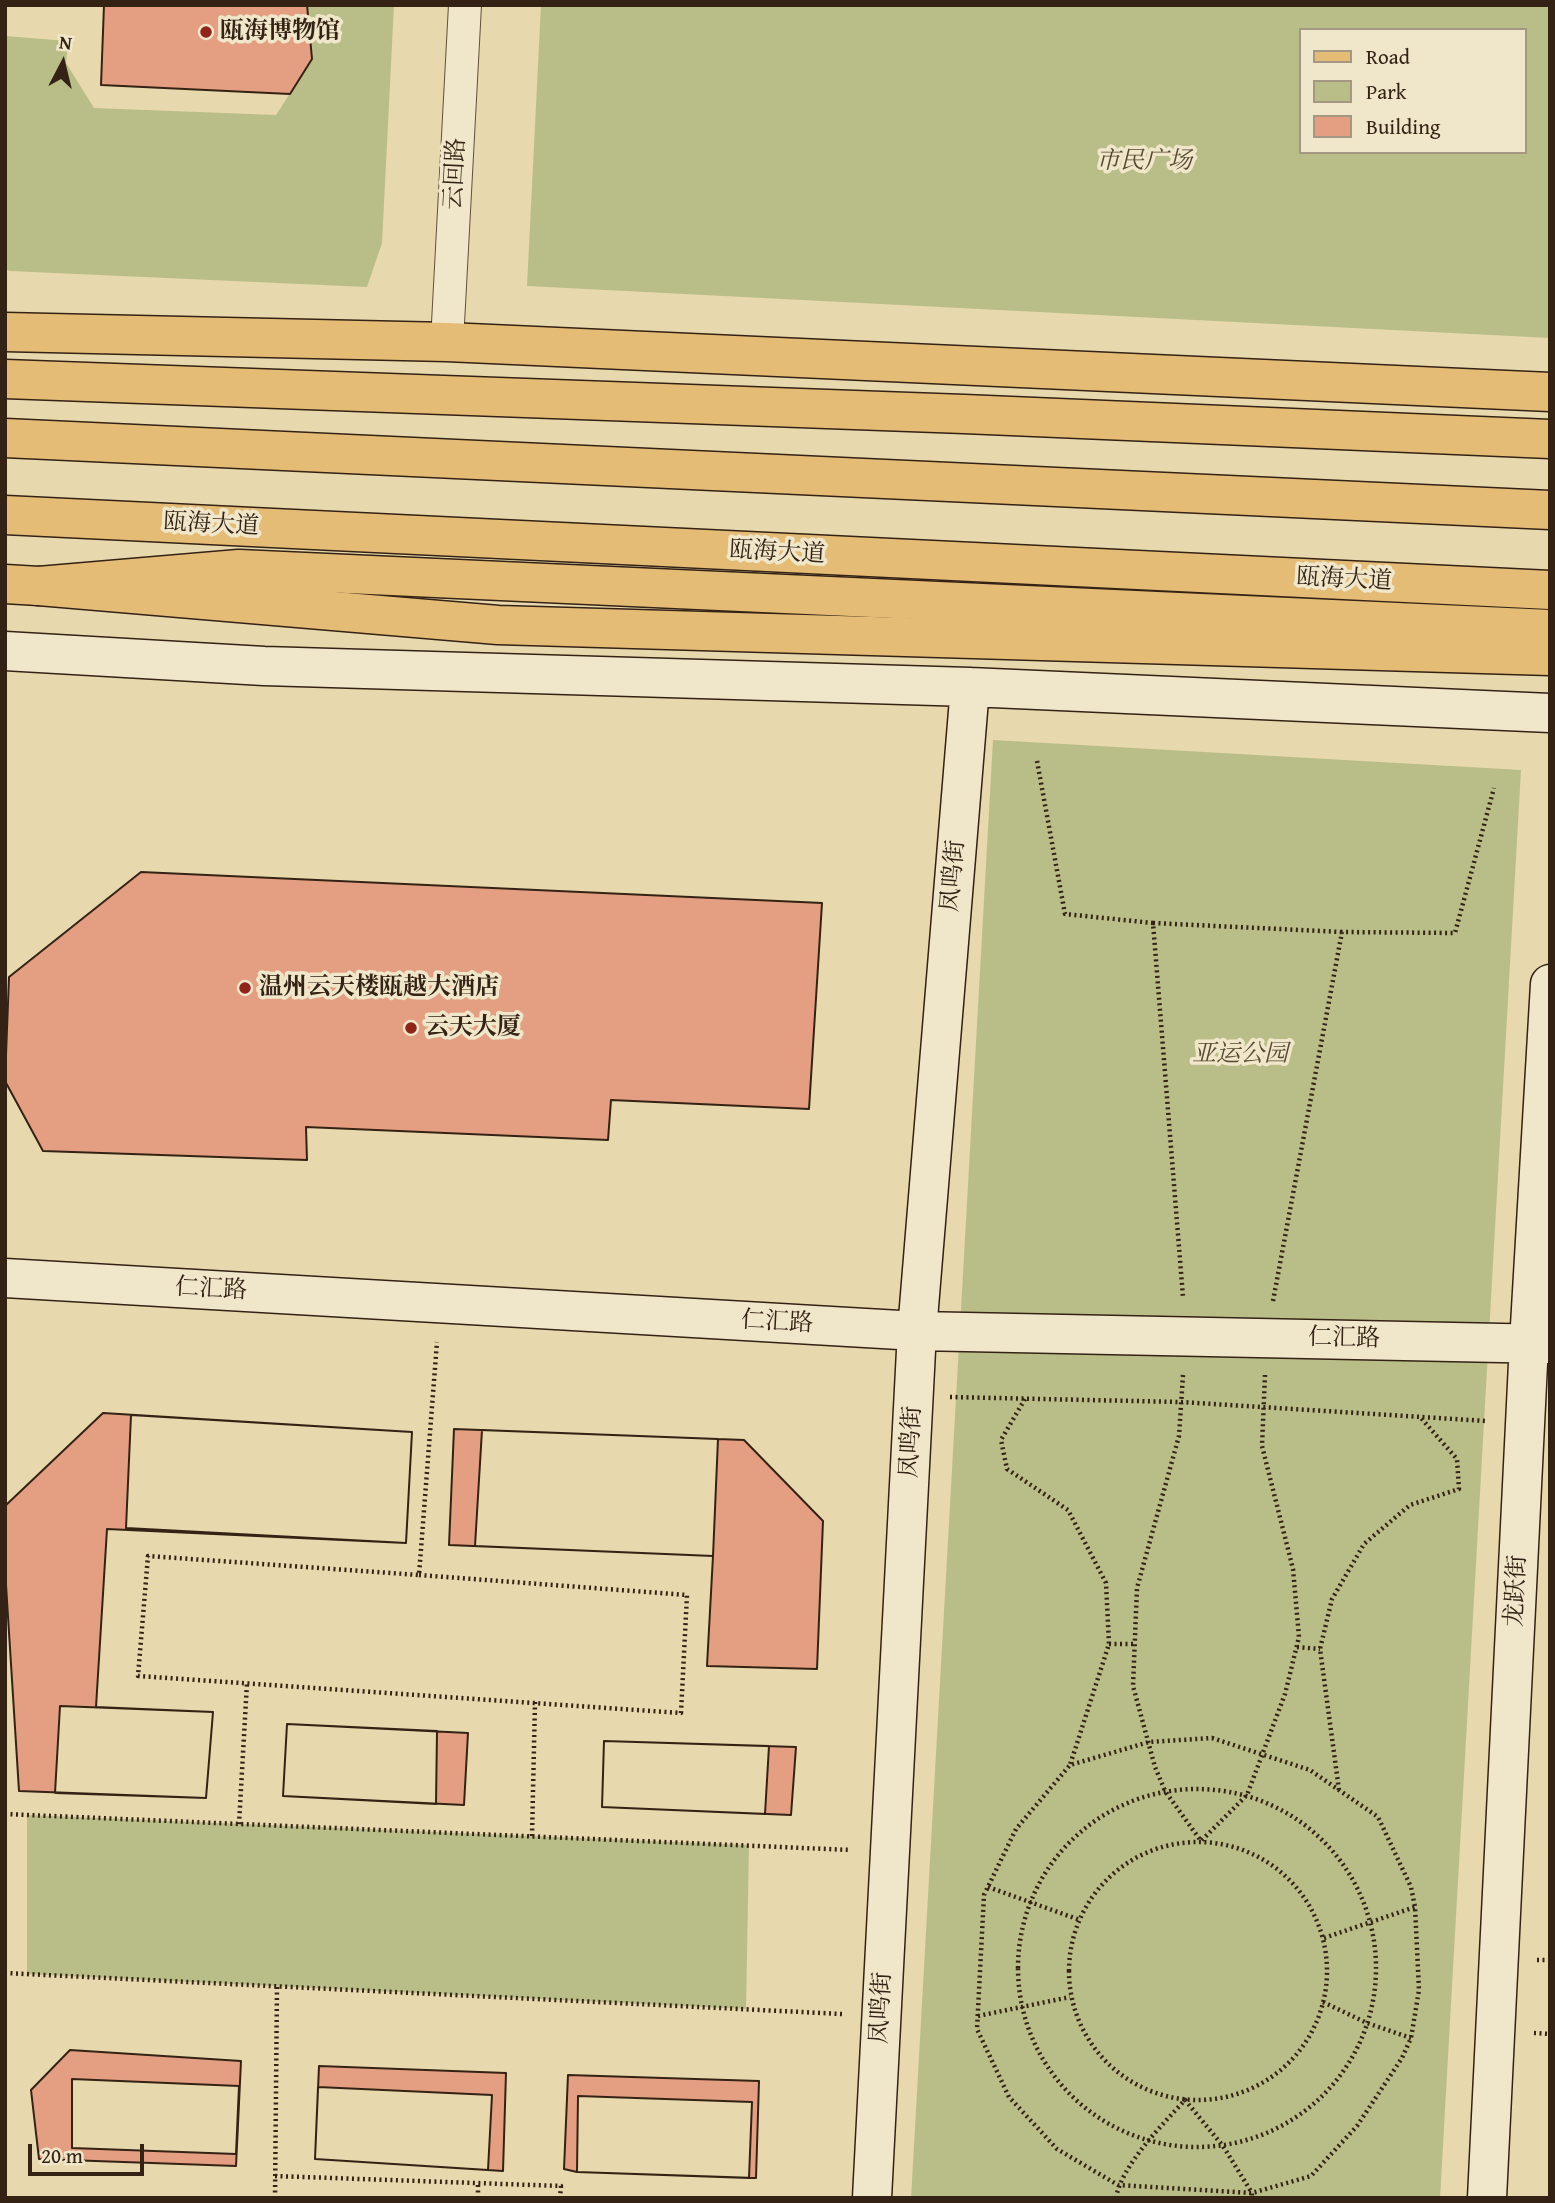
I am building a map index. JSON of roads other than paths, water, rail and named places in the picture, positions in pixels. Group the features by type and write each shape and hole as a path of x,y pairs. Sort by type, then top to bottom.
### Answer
{"main road":[{"path":"5,332 447,342 1550,392"},
{"path":"5,379 964,414 1550,439"},
{"path":"5,438 1550,510"},
{"name":"瓯海大道","path":"5,515 1550,590"},
{"name":"瓯海大道","path":"22,585 239,569 1550,629"},
{"path":"22,585 498,625 1550,656"}],"street":[{"name":"云回路","path":"447,342 465,5"},
{"path":"5,651 264,666 970,687 1550,713"},
{"name":"凤鸣街","path":"872,2198 917,1331 970,687"},
{"name":"龙跃街","path":"1487,2198 1525,1423 1539,1343 1550,984"},
{"name":"仁汇路","path":"5,1278 917,1331 1539,1343"}],"place":[{"name":"瓯海博物馆","path":"206,32"},
{"name":"温州云天楼瓯越大酒店","path":"245,988"},
{"name":"云天大厦","path":"411,1028"}],"park label":[{"name":"市民广场","path":"1144,162"},
{"name":"亚运公园","path":"1240,1055"}]}
